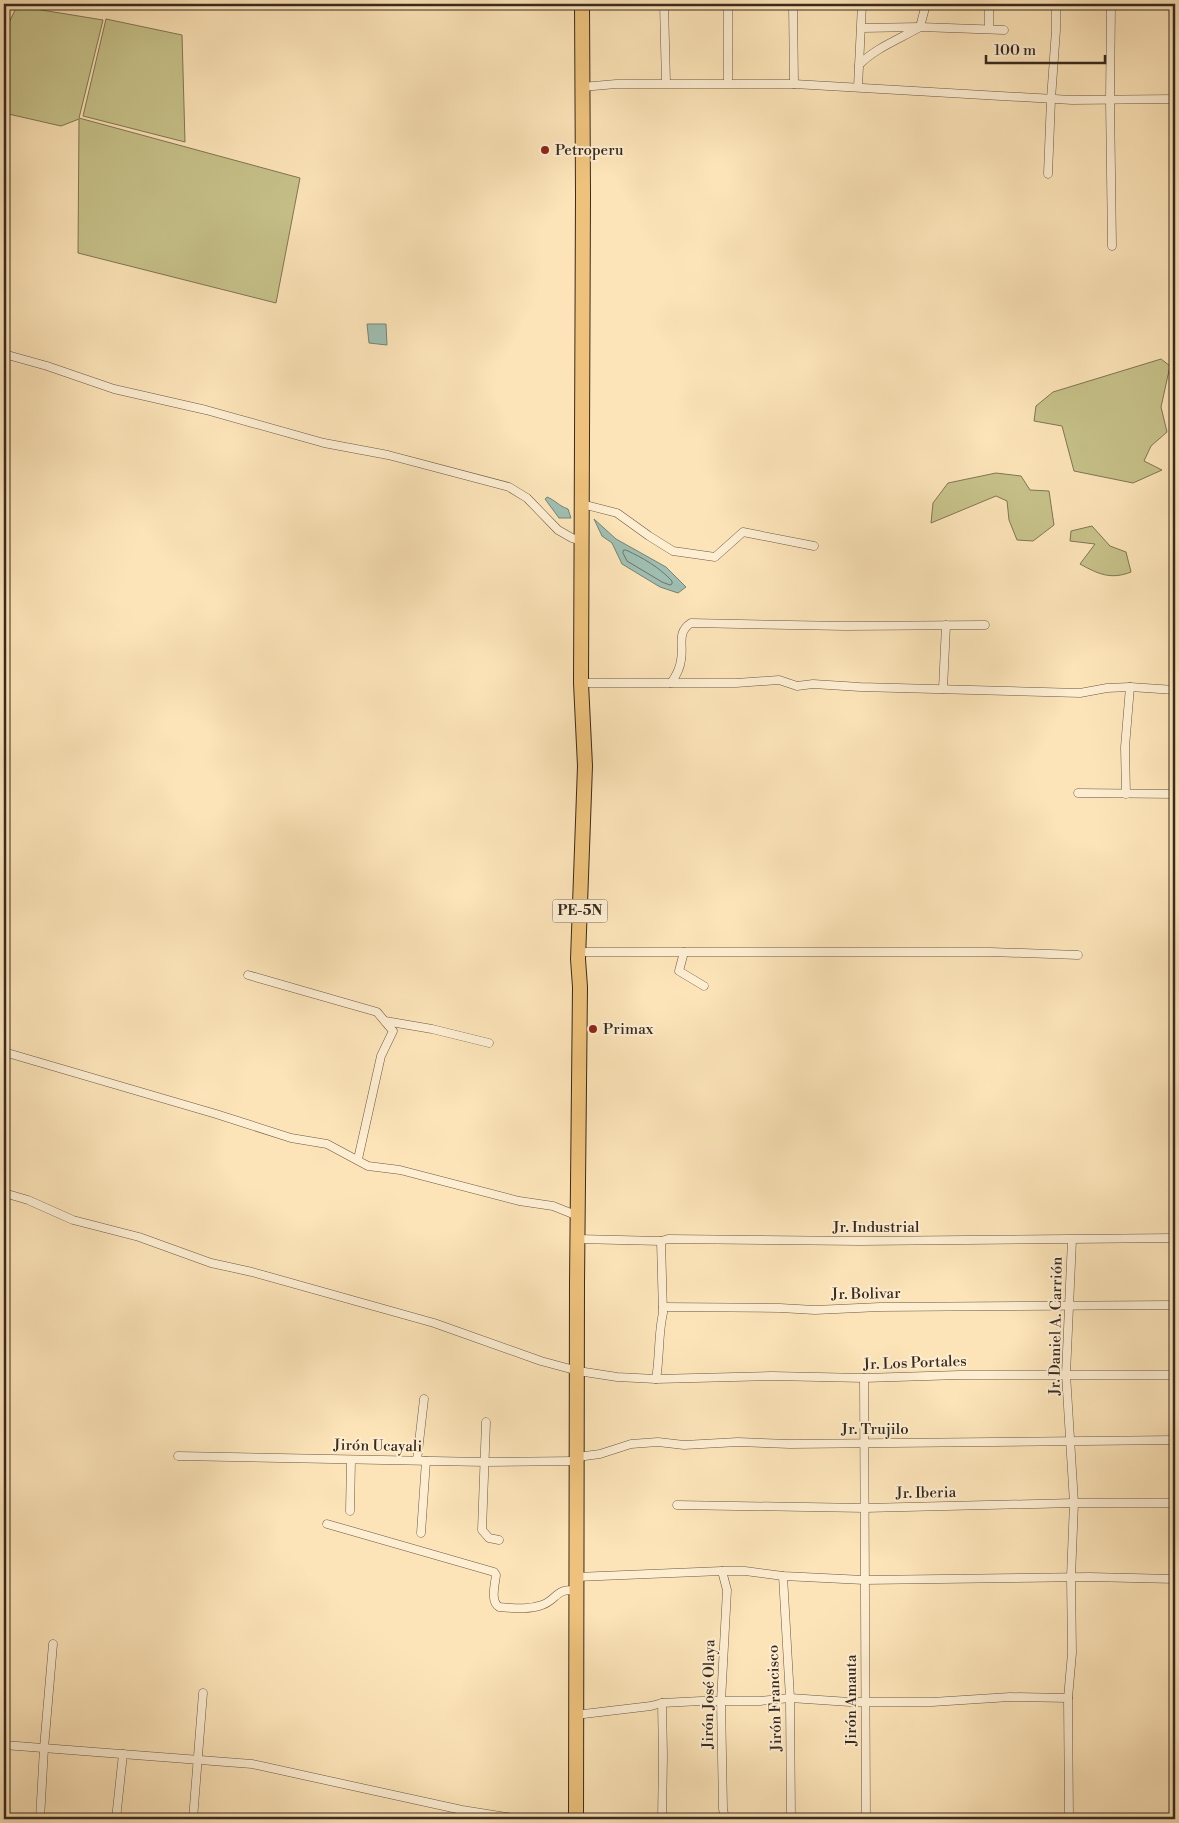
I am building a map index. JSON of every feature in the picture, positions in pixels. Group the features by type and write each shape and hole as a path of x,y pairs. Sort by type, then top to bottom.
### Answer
{"highway":[{"name":"PE-5N","path":"576,1819 575,1715 580,1033 578,952 585,789 581,683 582,4"}],"street":[{"path":"664,4 666,83"},
{"path":"728,4 728,83"},
{"path":"793,4 794,84"},
{"path":"858,87 862,4"},
{"path":"859,65 865,58 880,48 920,26 926,4"},
{"path":"989,4 989,29"},
{"path":"1048,174 1056,4"},
{"path":"1112,4 1110,100 1112,246"},
{"path":"862,28 920,26 1004,30"},
{"path":"582,87 666,83 794,84 1051,99 1175,99"},
{"path":"4,354 47,366 114,389 206,410 324,443 388,455 509,487 527,498 558,530 581,541"},
{"path":"582,504 617,513 673,551 715,557 743,532 814,546"},
{"path":"671,683 678,674 684,628 691,622 782,626 985,625"},
{"path":"943,689 946,626"},
{"path":"581,683 736,683 779,680 797,686 813,684 1080,693 1107,688 1130,687 1175,690"},
{"path":"1126,794 1125,747 1130,687"},
{"path":"1078,793 1175,794"},
{"path":"578,952 991,952 1078,955"},
{"path":"684,952 677,972 704,986"},
{"path":"248,974 376,1012 393,1031 380,1056 358,1159"},
{"path":"385,1021 490,1042"},
{"path":"4,1052 291,1138 327,1144 368,1166 400,1170 519,1201 553,1206 578,1216"},
{"name":"Jr. Los Portales","path":"4,1194 28,1200 73,1220 139,1237 212,1263 252,1272 434,1323 533,1359 578,1371 617,1377 656,1379 772,1376 864,1378 1066,1374 1175,1375"},
{"name":"Jr. Industrial","path":"578,1240 860,1241 1175,1238"},
{"path":"656,1379 663,1307 661,1240"},
{"name":"Jr. Daniel A. Carrión","path":"1069,1819 1068,1698 1072,1653 1074,1503 1066,1374 1072,1240"},
{"name":"Jr. Bolivar","path":"663,1307 815,1310 880,1307 1175,1305"},
{"name":"Jirón Amauta","path":"864,1378 866,1819"},
{"path":"417,1460 424,1399"},
{"path":"486,1422 482,1530 489,1538 499,1540"},
{"name":"Jr. Trujilo","path":"577,1459 631,1444 658,1442 684,1445 738,1442 865,1443 1175,1440"},
{"name":"Jirón Ucayali","path":"178,1456 484,1462 577,1459"},
{"path":"350,1511 351,1460"},
{"path":"421,1532 426,1460"},
{"name":"Jr. Iberia","path":"678,1505 865,1508 1074,1503 1175,1503"},
{"path":"327,1524 494,1572 496,1575 494,1600 499,1607 531,1608 545,1604 560,1592 576,1584 722,1571 864,1580 1072,1577 1175,1578"},
{"name":"Jirón José Olaya","path":"722,1571 727,1590 721,1701 723,1809 725,1819"},
{"name":"Jirón Francisco","path":"783,1576 790,1698 792,1819"},
{"path":"40,1819 53,1644"},
{"path":"193,1819 203,1693"},
{"path":"575,1715 662,1703 760,1701 790,1698 865,1702 953,1702 1010,1697 1068,1698"},
{"path":"662,1703 664,1756 662,1819"},
{"path":"4,1745 252,1764 462,1810 520,1819"},
{"path":"116,1819 123,1754"}],"shaded area":[{"path":"17,6 103,20 79,118 300,178 276,303 78,253 79,119 61,126 4,113 5,31"},
{"path":"106,19 182,35 185,142 83,116"},
{"path":"1161,359 1170,366 1161,407 1167,432 1151,446 1144,461 1162,470 1133,483 1074,471 1062,426 1034,421 1036,406 1053,392"},
{"path":"996,473 1021,476 1030,490 1049,491 1054,525 1033,541 1017,540 1009,520 1007,501 996,496 931,523 933,503 948,483"},
{"path":"1092,526 1110,546 1126,552 1131,572 1111,576 1093,571 1080,564 1095,544 1070,541 1071,531"}],"water":[{"path":"367,324 386,324 387,345 369,343"},
{"path":"547,497 568,509 571,518 559,518 545,499"},
{"path":"594,519 616,539 666,567 686,587 678,593 660,587 622,564 612,543 602,536"}],"place":[{"name":"Petroperu","path":"545,150"},
{"name":"Primax","path":"593,1029"}]}
